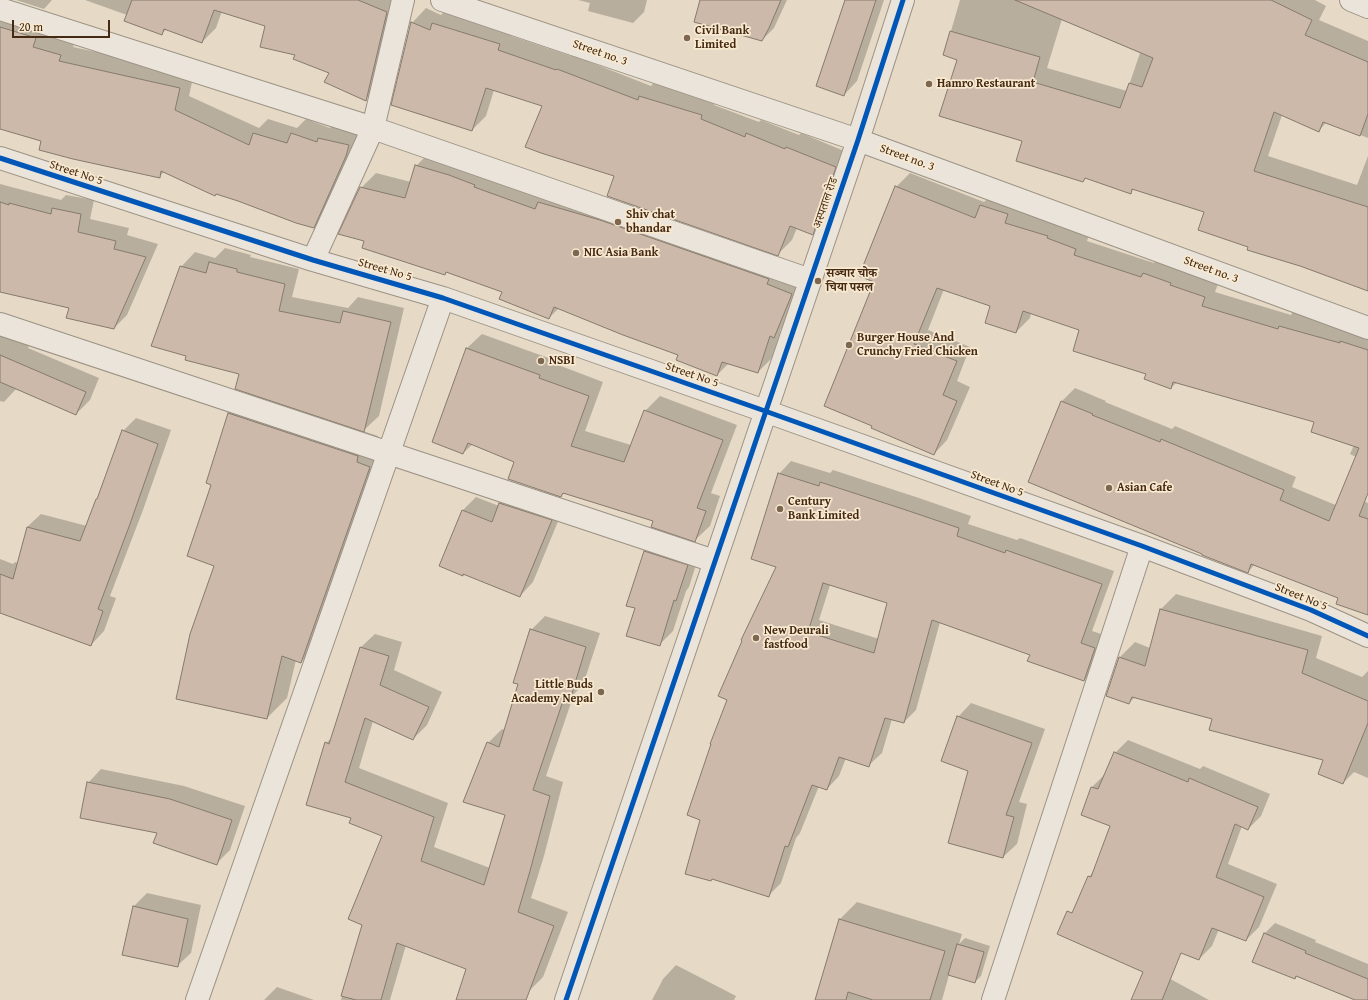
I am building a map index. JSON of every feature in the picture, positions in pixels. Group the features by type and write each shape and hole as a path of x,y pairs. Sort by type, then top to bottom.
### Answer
{"street":[{"path":"313,260 373,128 403,0"},
{"name":"Street no. 3","path":"442,0 858,140 1368,328"},
{"name":"अस्पताल रोड","path":"566,1000 858,140 903,0"},
{"path":"1351,0 1368,7"},
{"path":"0,9 373,128 810,280"},
{"name":"Street No 5","path":"0,158 313,260 443,298 1142,546 1311,610 1368,636"},
{"path":"197,1000 443,298"},
{"path":"0,324 714,561"},
{"path":"993,1000 1142,546"}],"building":[{"path":"132,0 358,0 387,12 366,101 324,82 329,73 293,59 295,55 260,47 265,26 214,10 202,43 164,29 162,35 124,21"},
{"path":"700,0 781,0 762,41 694,22"},
{"path":"845,0 876,0 844,96 816,86"},
{"path":"1015,0 1271,0 1312,20 1305,35 1368,62 1368,114 1360,136 1323,122 1319,132 1274,112 1254,171 1368,207 1368,291 1300,266 1247,250 1248,247 1198,230 1204,212 1132,189 1131,194 1085,178 1083,182 1016,161 1022,141 939,116 957,60 943,55 950,31 1040,57 1033,82 1120,108 1129,83 1142,87 1153,58"},
{"path":"411,22 430,30 432,23 500,44 498,50 556,70 557,69 638,100 639,96 702,115 701,119 745,137 746,133 836,167 813,235 790,226 778,256 607,196 614,176 525,147 542,106 486,88 472,131 391,105"},
{"path":"0,27 36,38 33,47 61,55 59,61 180,88 175,110 249,145 253,133 287,143 291,133 317,142 318,138 349,145 346,156 314,228 296,223 238,201 216,194 215,196 161,171 160,178 73,159 39,150 41,141 0,129"},
{"path":"415,165 449,175 475,185 474,187 535,209 538,202 600,220 769,279 767,284 792,294 774,338 770,336 758,373 722,362 717,376 676,360 678,355 623,335 554,307 549,319 499,299 502,292 446,272 445,275 362,248 364,241 338,234 360,187 405,198"},
{"path":"895,186 975,218 980,205 1008,214 1005,223 1048,236 1047,238 1076,249 1074,255 1141,277 1143,273 1171,283 1170,285 1205,297 1202,306 1278,329 1279,326 1340,343 1340,341 1368,350 1368,493 1359,516 1368,519 1368,615 1336,604 1338,598 1251,564 1248,573 1028,482 1061,401 1160,442 1161,439 1284,490 1280,500 1329,521 1359,448 1311,432 1314,422 1173,382 1171,389 1144,379 1146,374 1073,351 1079,330 1023,311 1016,333 985,323 990,306 937,288 914,344 957,361 943,395 957,401 934,455 871,428 872,426 824,406 874,282 859,276"},
{"path":"0,202 51,214 52,208 81,214 78,232 116,241 114,249 146,257 114,329 66,318 69,308 0,292"},
{"path":"209,262 237,269 237,272 285,284 279,311 340,323 343,311 391,322 364,432 235,389 239,374 185,360 186,356 151,346 180,266 206,273"},
{"path":"466,348 540,375 539,378 589,396 571,446 624,462 644,410 723,440 697,508 706,511 695,542 651,527 653,521 563,493 561,497 508,479 514,462 468,443 463,454 432,442"},
{"path":"0,355 86,392 76,415 0,382"},
{"path":"228,413 358,456 357,462 370,467 301,663 282,656 267,719 176,699 190,634 214,566 187,556 211,485 206,483"},
{"path":"122,430 158,444 98,609 103,611 91,646 0,613 0,574 13,579 27,527 80,541"},
{"path":"778,473 819,486 820,482 959,528 957,536 1005,553 1006,550 1102,584 1081,643 1095,648 1084,681 1027,661 1030,655 932,620 904,723 885,718 869,767 839,757 827,790 812,785 788,847 785,846 769,897 712,879 711,881 685,874 700,820 687,815 710,744 727,700 718,696 742,641 741,640 776,567 751,559","holes":["823,583 887,603 874,653 808,632"]},
{"path":"499,503 552,520 520,597 439,566 462,510 492,522"},
{"path":"644,551 688,565 676,601 674,600 660,646 626,636 635,608 626,606"},
{"path":"1160,609 1308,650 1302,673 1368,701 1368,723 1343,784 1318,774 1323,760 1209,730 1212,719 1132,697 1129,704 1106,696 1119,657 1145,666"},
{"path":"530,629 586,647 570,700 564,698 533,790 550,796 518,912 554,926 526,1000 456,1000 466,969 397,943 381,1000 356,1000 341,996 362,925 348,919 382,836 349,823 351,818 306,805 325,742 329,744 360,647 389,656 380,685 429,707 413,740 365,718 345,782 434,817 421,861 484,885 505,815 463,802 487,742 499,747 518,684 513,683"},
{"path":"957,716 1032,743 1006,815 1014,817 1003,858 948,843 968,771 941,761"},
{"path":"1114,752 1188,782 1189,778 1258,807 1248,830 1235,824 1216,877 1264,897 1246,941 1212,928 1199,960 1181,953 1162,1000 1131,1000 1143,972 1057,934 1067,911 1072,913 1088,876 1091,877 1110,826 1081,815 1091,787 1098,789"},
{"path":"87,782 170,799 232,820 217,865 153,843 157,833 80,818"},
{"path":"133,906 188,919 178,967 122,955"},
{"path":"839,919 945,951 930,1000 873,1000 848,992 846,1000 815,1000"},
{"path":"1264,933 1306,951 1305,953 1368,979 1368,1000 1355,1000 1296,976 1295,979 1252,962"},
{"path":"957,944 984,952 975,983 948,975"}],"cycle path":[{"path":"566,1000 858,140 903,0"},
{"path":"0,158 313,260 443,298 1142,546 1311,610 1368,636"}],"place":[{"name":"Civil Bank Limited","path":"687,38"},
{"name":"Hamro Restaurant","path":"929,84"},
{"name":"Shiv chat bhandar","path":"618,222"},
{"name":"NIC Asia Bank","path":"576,253"},
{"name":"सञ्चार चोक चिया पसल","path":"818,281"},
{"name":"Burger House And Crunchy Fried Chicken","path":"849,345"},
{"name":"NSBI","path":"541,361"},
{"name":"Asian Cafe","path":"1109,488"},
{"name":"Century Bank Limited","path":"780,509"},
{"name":"New Deurali fastfood","path":"756,638"},
{"name":"Little Buds Academy Nepal","path":"601,692"}]}
